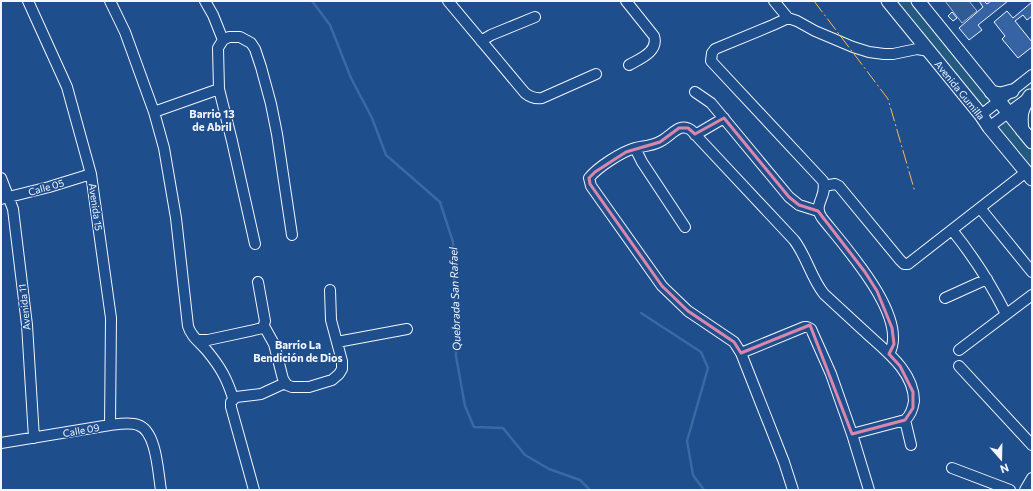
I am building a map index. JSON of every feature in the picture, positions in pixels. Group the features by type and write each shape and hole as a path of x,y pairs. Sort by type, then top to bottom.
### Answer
{"main road":[{"name":"Avenida Gumilla","path":"888,1 1029,176"},
{"path":"918,1 1032,142"},
{"path":"995,97 1012,91"},
{"path":"1022,130 1022,107 1031,95"}],"street":[{"name":"Avenida 15","path":"28,1 67,87 91,174 111,318 110,425"},
{"path":"110,1 124,32 154,112 164,148 176,218 188,326 191,334 208,352 224,374 233,398 231,408 254,490"},
{"path":"205,1 213,15 223,40"},
{"path":"448,1 525,93 533,98 542,98 596,74"},
{"path":"626,1 654,36 655,40 652,50 629,65"},
{"path":"774,1 788,18 853,47 869,52 893,54 917,49 928,50"},
{"path":"481,41 490,35 535,17"},
{"path":"788,18 716,49 712,53 711,61 823,181 824,195 819,202 818,211 878,291 892,328 894,344 889,354"},
{"path":"902,52 908,48 912,39 910,28"},
{"path":"255,244 219,89 218,48 223,40 232,36 244,38 253,46 257,55 271,104 292,235"},
{"path":"1012,91 1032,75"},
{"path":"154,112 219,89"},
{"path":"695,92 711,103 789,197 799,205 818,211"},
{"path":"989,127 1031,95"},
{"path":"981,115 995,97"},
{"path":"695,134 724,118"},
{"path":"793,490 784,462 741,353 730,339 688,311 662,286 599,199 590,184 589,178 595,172 617,157 635,148 660,142 682,127 688,128 695,134 794,240 804,254 816,283 824,294 889,354 900,366 909,382 913,392 913,408 905,420 852,434"},
{"path":"635,148 642,162 685,227"},
{"name":"Calle 05","path":"5,198 91,174"},
{"path":"824,186 835,184 839,186 904,264 908,264 980,208 1029,176"},
{"name":"Avenida 11","path":"1,178 5,198 12,209 27,325 34,438"},
{"path":"980,208 1032,272"},
{"path":"952,230 972,255 1006,314"},
{"path":"944,298 987,279"},
{"path":"258,282 265,321 264,326 274,344 285,383 292,387 309,387 328,382 335,378 342,369 342,356 330,312 330,290"},
{"path":"959,350 1032,295"},
{"path":"197,340 208,340 259,330 264,326"},
{"path":"741,353 804,327 811,328 831,374 852,434 869,490"},
{"path":"337,342 407,329"},
{"path":"959,366 1032,445"},
{"path":"233,398 242,395 261,394 285,383"},
{"path":"905,420 910,445"},
{"name":"Calle 09","path":"1,443 110,425 126,423 140,425 148,433 153,442 161,490"},
{"path":"952,468 1010,490"},
{"path":"1025,490 1032,478"}],"highlighted area":[{"path":"724,118 789,197 799,205 818,211 865,272 877,291 892,328 894,344 889,354 900,366 913,392 913,408 905,420 852,434 810,325 741,353 734,342 688,311 662,286 590,184 589,178 595,172 626,152 660,142 679,128 688,128 695,134"}],"shaded area":[{"path":"890,1 917,1 997,101 982,113"},
{"path":"945,1 969,1 977,11 962,23"},
{"path":"1032,75 1032,94 1009,113 999,101"},
{"path":"1009,115 1032,143 1032,175 993,127"}],"building":[{"path":"979,1 984,1 987,4 991,1 1008,1 978,25 982,30 969,40 959,28 983,7"},
{"path":"1032,2 1032,16 1027,20 1023,15 1015,21 1032,42 1032,47 1018,58 1002,39 1005,36 994,22 1007,11 1013,18"},
{"path":"952,12 957,18 953,21 948,16"}],"waterway":[{"name":"Quebrada San Rafael","path":"312,1 330,25 351,78 372,118 386,155 440,202 453,242 456,356 465,406 474,427 503,428 525,455 549,469 580,480 590,490"},
{"path":"641,313 701,352 708,368 687,441 693,475 704,490"}],"power":[{"path":"814,1 888,99 915,192"}],"district":[{"name":"Barrio 13 de Abril","path":"212,120"},
{"name":"Barrio La Bendición de Dios","path":"298,351"}]}
